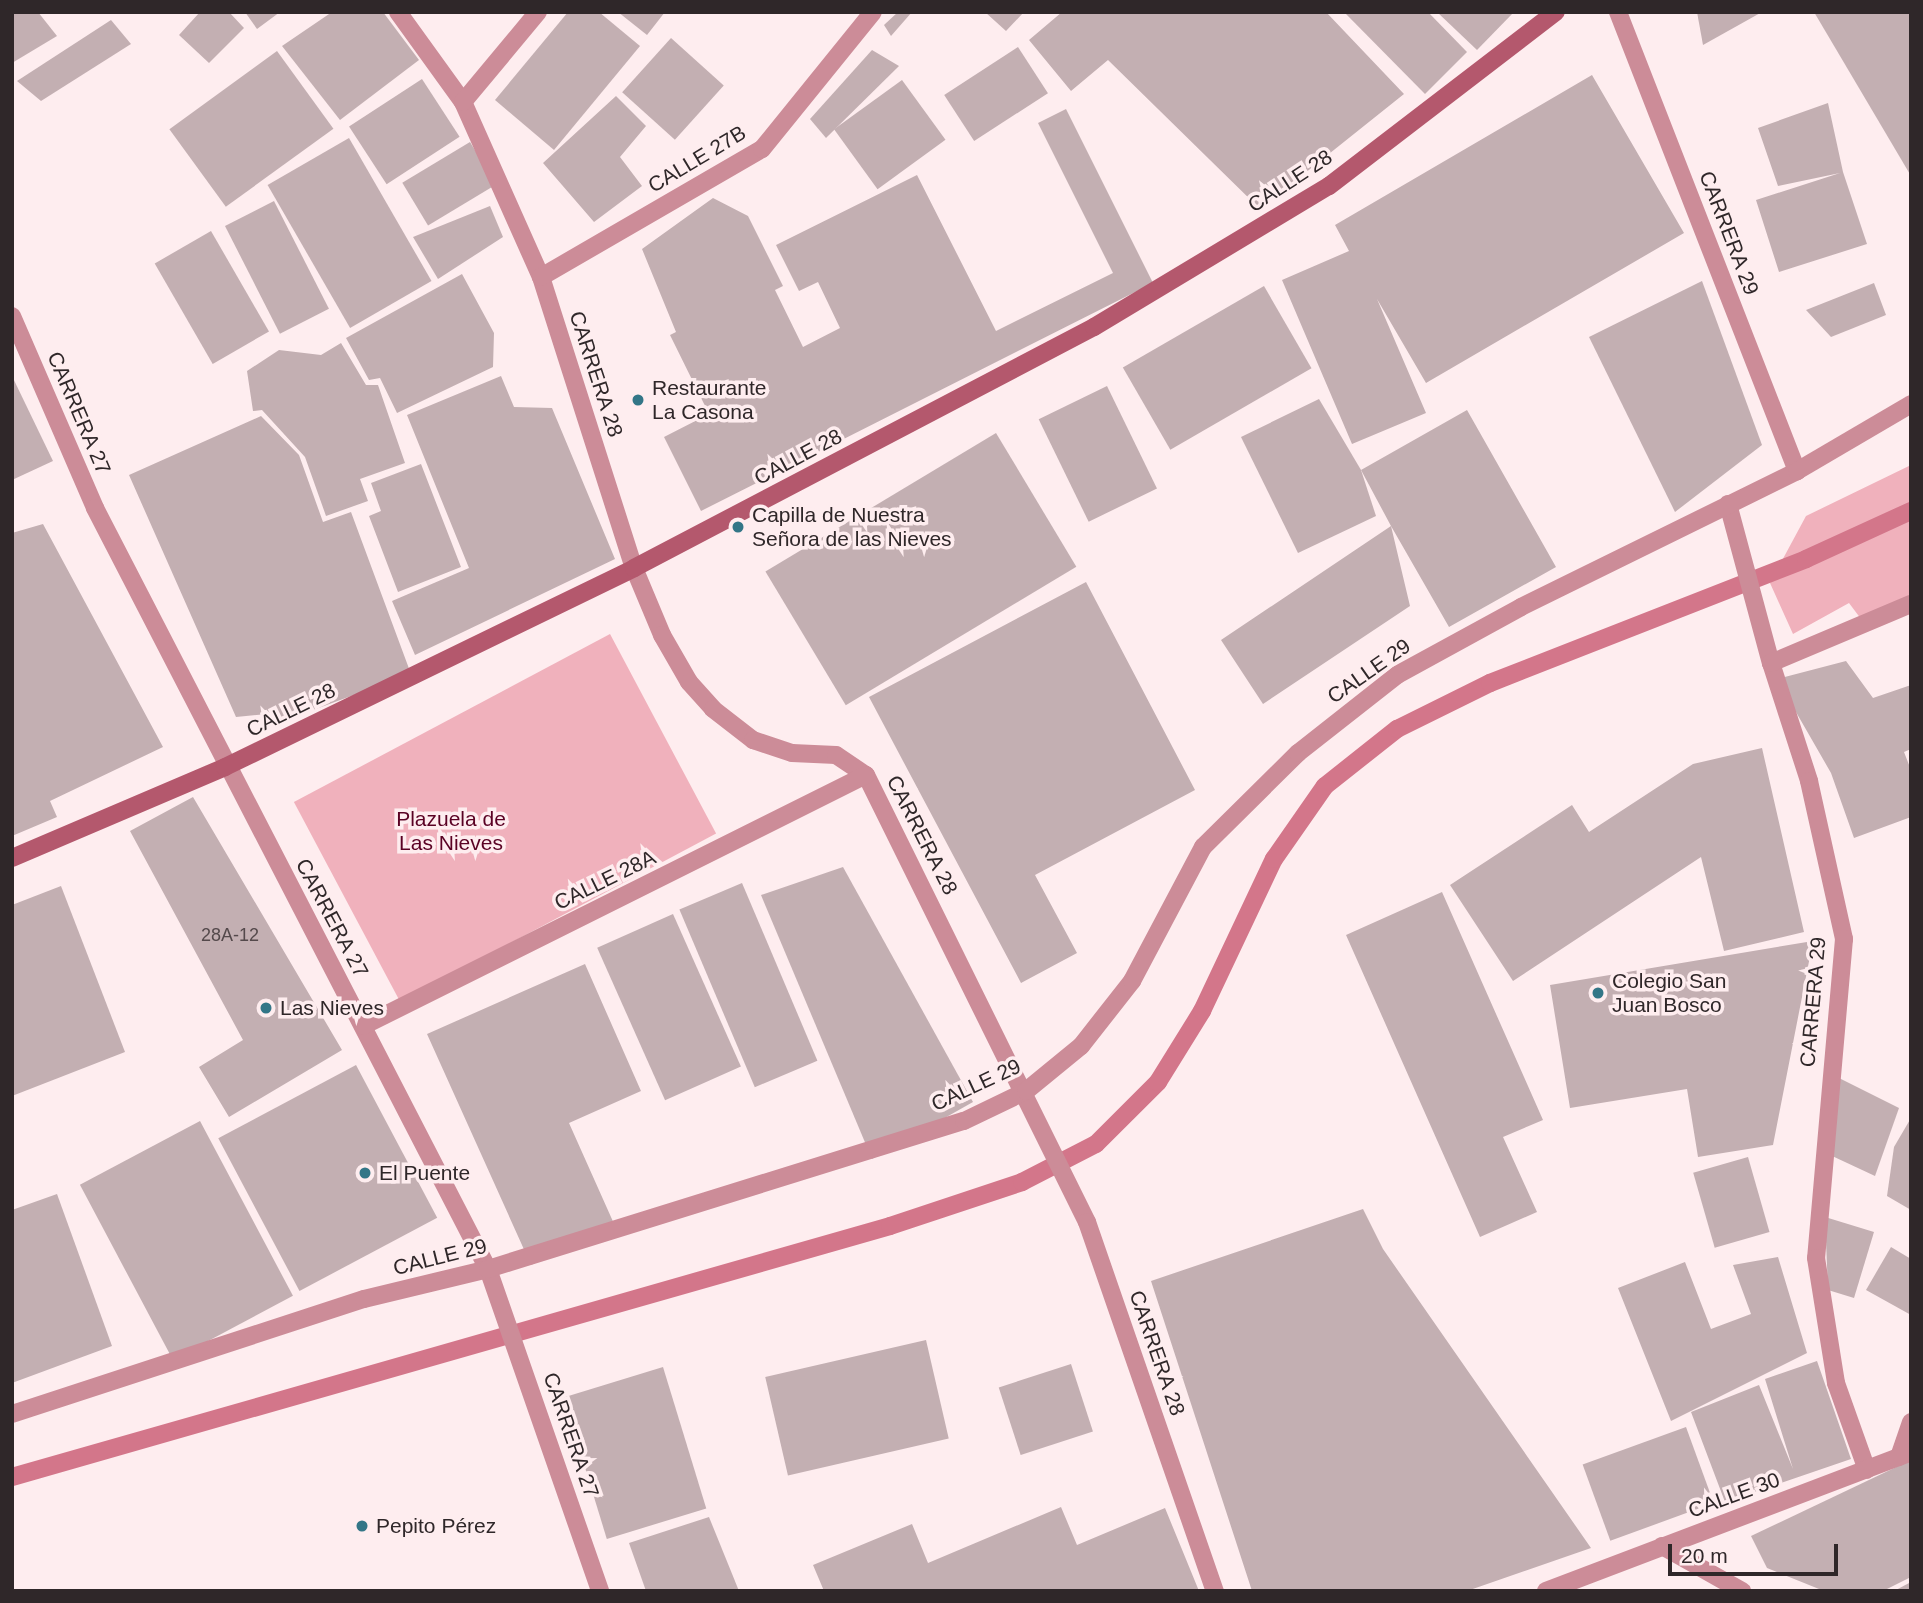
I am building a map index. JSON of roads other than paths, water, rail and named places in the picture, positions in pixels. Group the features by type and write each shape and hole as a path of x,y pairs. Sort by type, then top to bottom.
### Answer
{"street":[{"name":"CARRERA 28","path":"398,12 463,102 541,277 634,568 662,635 689,682 713,709 753,740 792,753 836,755 866,775 1026,1091 1087,1222 1215,1591"},
{"path":"463,102 538,12"},
{"name":"CALLE 27B","path":"541,277 762,149 873,12"},
{"name":"CALLE 28","path":"12,858 225,767 634,568 1094,327 1317,194 1556,12"},
{"name":"CARRERA 29","path":"1618,12 1797,471"},
{"name":"CARRERA 27","path":"12,316 95,508 225,767 488,1269 600,1591"},
{"name":"CALLE 29","path":"12,1414 364,1299 488,1269 964,1121 1026,1091 1082,1046 1132,981 1203,847 1298,753 1396,675 1521,607 1797,471 1911,404"},
{"name":"CARRERA 29","path":"1728,504 1771,663 1809,781 1844,939 1816,1258 1836,1383 1867,1470"},
{"path":"1771,663 1911,604"},
{"name":"CALLE 28A","path":"363,1026 866,775"},
{"name":"CALLE 30","path":"1546,1591 1905,1454 1911,1422"},
{"path":"1662,1546 1721,1584 1742,1591"}],"waterway":[{"path":"12,1477 890,1226 1022,1182 1096,1144 1158,1082 1202,1011 1274,859 1325,786 1397,729 1490,683 1806,559 1911,511"}],"place":[{"name":"Restaurante La Casona","path":"638,400"},
{"name":"Capilla de Nuestra Señora de las Nieves","path":"738,527"},
{"name":"Colegio San Juan Bosco","path":"1598,993"},
{"name":"Las Nieves","path":"266,1008"},
{"name":"El Puente","path":"365,1173"},
{"name":"Pepito Pérez","path":"362,1526"}],"park label":[{"name":"Plazuela de Las Nieves","path":"451,831"}]}
